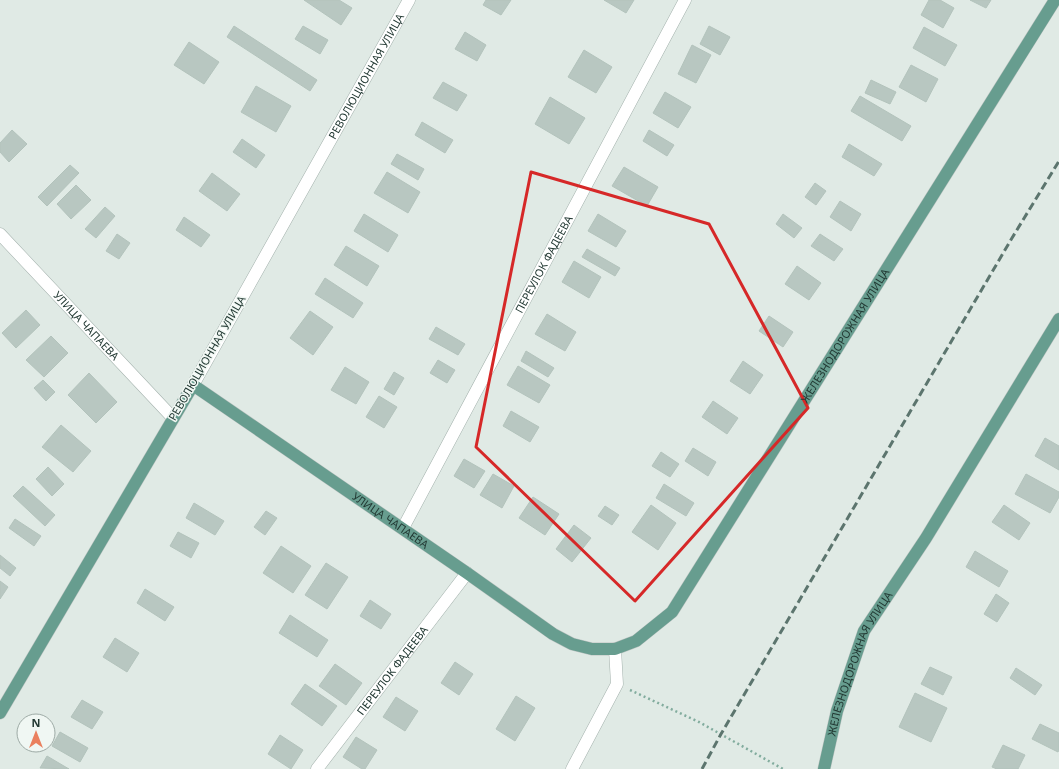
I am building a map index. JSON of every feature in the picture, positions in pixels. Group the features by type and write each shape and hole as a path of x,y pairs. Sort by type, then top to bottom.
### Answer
{"main road":[{"name":"ЖЕЛЕЗНОДОРОЖНАЯ УЛИЦА","path":"592,649 615,649 636,641 672,612 1054,0"},
{"name":"ЖЕЛЕЗНОДОРОЖНАЯ УЛИЦА","path":"824,769 837,711 864,631 926,538 1059,320"},
{"name":"РЕВОЛЮЦИОННАЯ УЛИЦА","path":"0,713 193,385"},
{"name":"УЛИЦА ЧАПАЕВА","path":"193,385 468,573 552,634 572,644 592,649"}],"street":[{"name":"РЕВОЛЮЦИОННАЯ УЛИЦА","path":"193,385 409,0"},
{"name":"ПЕРЕУЛОК ФАДЕЕВА","path":"403,528 685,0"},
{"name":"УЛИЦА ЧАПАЕВА","path":"0,234 173,418"},
{"name":"ПЕРЕУЛОК ФАДЕЕВА","path":"317,769 468,573"},
{"path":"572,769 617,684 615,649"}],"path":[{"path":"617,684 699,722 783,769"}],"highlighted area":[{"path":"531,172 709,224 808,408 635,601 476,447"}],"building":[{"path":"304,0 339,0 352,8 341,25"},
{"path":"486,0 511,0 501,15 483,5"},
{"path":"604,0 634,0 626,13"},
{"path":"929,0 940,0 954,8 943,28 921,15"},
{"path":"970,0 991,0 986,8"},
{"path":"234,26 317,80 310,91 227,37"},
{"path":"303,26 328,40 320,54 295,39"},
{"path":"709,26 730,37 720,55 700,44"},
{"path":"924,27 957,45 945,66 913,48"},
{"path":"465,32 486,45 477,61 455,49"},
{"path":"189,42 219,62 204,84 174,65"},
{"path":"692,45 711,55 696,83 678,74"},
{"path":"584,50 612,67 596,93 568,77"},
{"path":"911,65 938,79 926,102 899,87"},
{"path":"871,80 896,92 890,104 865,93"},
{"path":"443,82 467,95 457,111 433,98"},
{"path":"256,86 291,106 276,132 241,112"},
{"path":"665,92 691,107 678,128 653,113"},
{"path":"860,96 911,126 902,141 851,111"},
{"path":"550,97 585,118 569,144 535,124"},
{"path":"422,122 453,140 445,153 415,135"},
{"path":"12,130 27,144 9,162 0,152 0,143"},
{"path":"649,130 674,145 667,156 643,141"},
{"path":"242,139 265,155 256,168 233,152"},
{"path":"849,144 882,164 874,176 842,157"},
{"path":"397,154 424,169 418,180 391,164"},
{"path":"70,165 79,173 47,206 38,197"},
{"path":"624,167 658,187 647,206 612,186"},
{"path":"387,172 420,192 408,213 374,193"},
{"path":"212,173 240,194 227,211 199,191"},
{"path":"815,183 826,191 816,205 805,197"},
{"path":"76,185 91,200 71,219 57,204"},
{"path":"840,201 861,214 851,231 830,217"},
{"path":"105,207 115,216 96,238 85,229"},
{"path":"364,214 398,235 388,252 354,231"},
{"path":"598,214 626,231 616,247 588,231"},
{"path":"783,214 802,228 794,238 776,224"},
{"path":"184,217 210,235 201,247 176,230"},
{"path":"117,234 130,243 119,259 106,251"},
{"path":"820,234 843,249 834,261 811,246"},
{"path":"346,246 379,266 367,286 334,265"},
{"path":"587,249 620,268 615,276 582,257"},
{"path":"574,261 601,277 589,298 562,282"},
{"path":"797,266 821,283 809,300 785,284"},
{"path":"325,278 363,303 353,318 315,294"},
{"path":"26,310 40,325 16,348 2,333"},
{"path":"310,311 333,327 313,355 290,338"},
{"path":"547,314 576,332 565,351 535,334"},
{"path":"769,316 793,332 783,347 759,331"},
{"path":"436,327 465,344 458,355 429,339"},
{"path":"51,336 68,353 44,377 26,360"},
{"path":"526,351 554,368 548,377 521,361"},
{"path":"438,360 455,370 447,383 430,373"},
{"path":"743,361 763,375 750,394 730,381"},
{"path":"518,366 550,385 539,403 507,385"},
{"path":"345,367 369,382 356,404 331,390"},
{"path":"394,372 404,378 394,395 384,389"},
{"path":"89,373 117,402 96,423 68,395"},
{"path":"43,380 55,392 46,401 34,388"},
{"path":"379,396 397,407 384,428 366,417"},
{"path":"713,401 738,418 727,434 702,417"},
{"path":"511,411 539,427 530,442 503,426"},
{"path":"61,425 91,451 73,472 42,447"},
{"path":"1045,438 1059,446 1059,470 1035,456"},
{"path":"693,448 716,462 708,476 685,461"},
{"path":"661,452 679,464 670,477 652,466"},
{"path":"464,459 485,471 474,488 454,476"},
{"path":"48,467 64,484 52,496 36,479"},
{"path":"493,474 514,486 502,508 480,495"},
{"path":"1026,474 1059,492 1059,497 1050,513 1015,494"},
{"path":"664,484 694,503 686,516 656,498"},
{"path":"23,486 55,515 45,526 13,496"},
{"path":"533,497 559,514 545,535 519,518"},
{"path":"194,503 224,521 215,535 186,518"},
{"path":"651,505 676,523 658,550 632,532"},
{"path":"1004,505 1030,523 1019,540 992,522"},
{"path":"605,506 619,515 612,525 598,516"},
{"path":"266,511 277,518 265,535 254,527"},
{"path":"15,519 41,536 34,546 9,528"},
{"path":"574,525 591,538 572,562 556,549"},
{"path":"178,532 199,543 191,558 170,546"},
{"path":"281,546 311,566 293,593 263,573"},
{"path":"975,551 1008,571 999,587 966,567"},
{"path":"0,555 16,568 10,576 0,568"},
{"path":"326,563 348,577 327,609 305,595"},
{"path":"0,581 8,587 0,599"},
{"path":"145,589 174,607 165,621 137,603"},
{"path":"996,594 1009,603 997,622 984,614"},
{"path":"370,600 391,614 381,629 360,616"},
{"path":"290,615 328,640 317,657 279,633"},
{"path":"115,638 139,653 127,672 103,657"},
{"path":"455,662 473,674 459,695 441,683"},
{"path":"335,664 362,683 346,705 319,686"},
{"path":"930,667 952,677 943,695 921,684"},
{"path":"1016,668 1042,685 1035,695 1010,678"},
{"path":"305,684 337,706 322,726 291,704"},
{"path":"915,693 947,708 931,742 899,727"},
{"path":"516,696 535,708 515,741 496,729"},
{"path":"396,697 418,711 405,731 383,717"},
{"path":"82,700 103,712 92,729 71,717"},
{"path":"1040,724 1059,733 1058,752 1032,739"},
{"path":"60,732 88,748 80,762 56,748 56,739"},
{"path":"280,735 303,750 291,769 268,754"},
{"path":"356,737 377,750 365,769 362,769 343,757"},
{"path":"1003,745 1025,755 1018,769 997,769 992,767"},
{"path":"47,756 69,769 40,768"}],"railway":[{"path":"702,769 721,734 1012,238 1059,161"}]}
